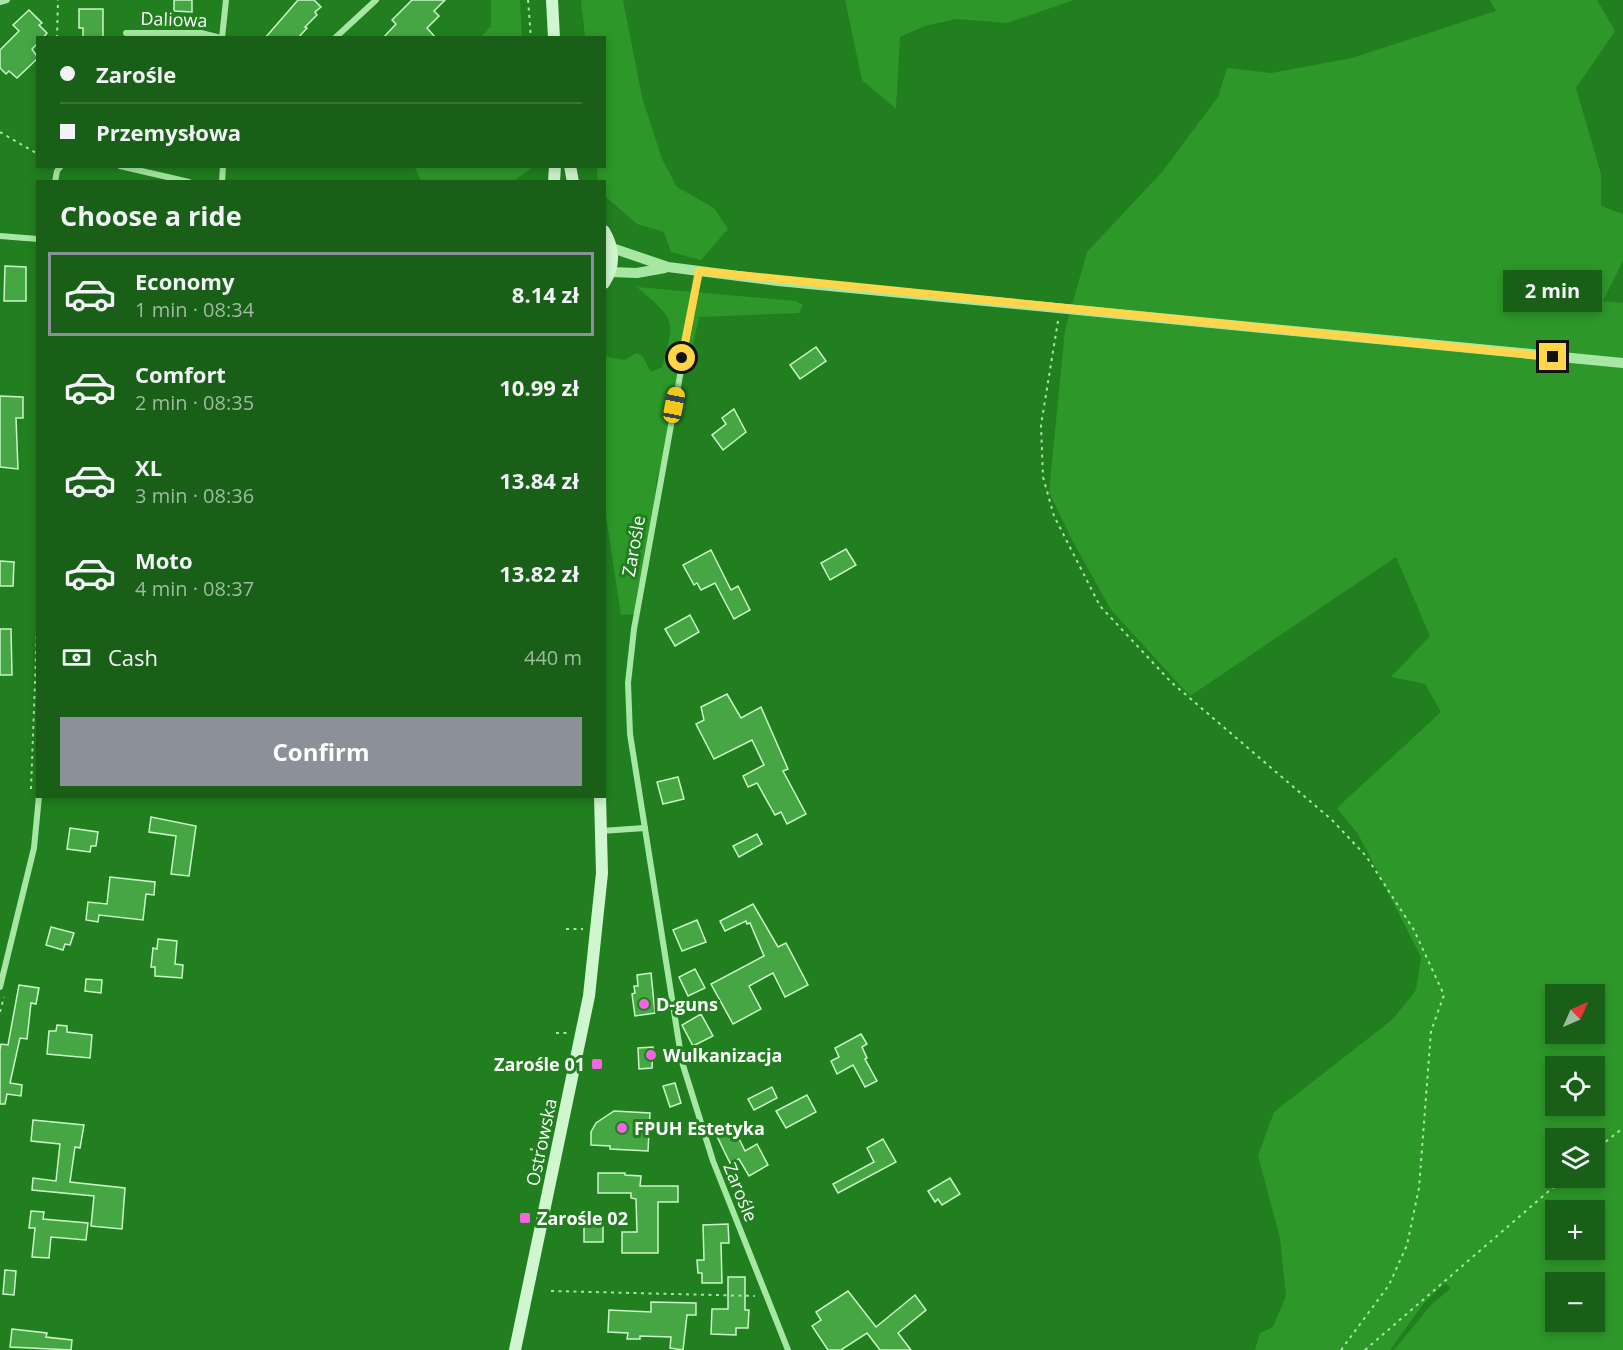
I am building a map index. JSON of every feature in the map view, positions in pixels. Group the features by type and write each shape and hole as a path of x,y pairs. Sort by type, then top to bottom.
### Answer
{"main road":[{"path":"552,0 554,36"},
{"path":"606,235 612,248 608,277"},
{"name":"Ostrowska","path":"515,1350 589,996 602,873 600,798"}],"street":[{"path":"0,2 6,0"},
{"path":"222,36 226,0"},
{"path":"337,36 376,0"},
{"name":"Daliowa","path":"126,33 201,33 214,36"},
{"path":"129,168 180,180"},
{"path":"0,236 36,239"},
{"path":"612,248 668,267 699,271 1623,363"},
{"path":"608,277 668,267"},
{"name":"Zarośle","path":"699,271 648,543 628,683 630,734 682,1062 713,1161 788,1350"},
{"path":"0,987 29,873 39,798"},
{"path":"601,831 645,828"}],"path":[{"path":"57,36 58,0"},
{"path":"528,0 531,36"},
{"path":"0,132 36,153"},
{"path":"1060,308 1041,424 1043,477 1054,516 1100,606 1171,682 1332,820 1366,856 1414,930 1444,995 1431,1031 1419,1188 1407,1245 1389,1285 1341,1350"},
{"path":"31,791 36,657"},
{"path":"1605,1142 1623,1128"},
{"path":"1365,1350 1552,1188"},
{"path":"551,1291 766,1296"}],"green space":[{"path":"491,0 520,0 522,36 482,36 491,26"},
{"path":"581,0 623,0 642,97 662,159 677,187 714,208 728,229 701,260 671,252 664,232 637,224 606,197 606,180 598,180 597,168 606,168 606,36 585,36"},
{"path":"845,0 1074,0 1007,23 956,19 925,26 900,37 896,109 862,80"},
{"path":"1490,0 1597,0 1615,31 1576,88 1601,174 1601,206 1623,214 1623,261 1603,301 1623,303 1623,1350 1394,1350 1431,1305 1451,1288 1445,1283 1424,1303 1390,1350 1255,1350 1260,1333 1273,1327 1286,1296 1280,1238 1258,1156 1274,1112 1393,1019 1416,990 1421,957 1358,834 1337,808 1441,712 1425,684 1391,677 1430,636 1396,557 1190,696 1111,610 1072,540 1049,492 1065,330 1087,252 1162,172 1218,97 1227,68 1271,73 1352,58 1496,11"},
{"path":"415,168 532,168 514,180 421,180"},
{"path":"637,287 796,301 803,305 799,313 699,317 693,345 678,376 666,447 656,483 649,566 634,614 621,615 606,516 606,356 624,360 637,353 643,357 651,372 662,367 670,329 669,321 659,307"}],"building":[{"path":"174,0 192,0 192,12 174,11"},
{"path":"298,0 314,0 321,7 315,12 317,15 300,36 267,36"},
{"path":"412,0 445,0 434,11 439,16 427,28 434,36 385,36 396,24 392,20"},
{"path":"79,9 103,9 103,36 83,36 83,28 79,28"},
{"path":"29,10 42,23 39,25 47,33 45,36 36,36 36,45 32,49 36,60 17,78 9,71 6,74 0,68 0,50 19,31 13,25"},
{"path":"5,266 26,267 26,301 4,301"},
{"path":"816,347 826,361 800,379 790,365"},
{"path":"0,396 23,397 23,418 16,418 18,469 0,467"},
{"path":"734,409 746,432 723,450 712,435 726,424 722,418"},
{"path":"846,549 856,565 830,580 821,563"},
{"path":"711,550 731,590 738,586 750,610 734,619 715,583 701,590 697,583 694,585 683,565"},
{"path":"0,561 14,562 13,586 0,586"},
{"path":"690,615 699,632 675,646 665,629"},
{"path":"0,629 11,629 12,675 0,675"},
{"path":"727,694 741,718 761,707 788,769 783,771 806,814 787,824 781,812 775,815 757,783 748,787 743,776 764,765 752,740 714,759 696,724 704,720 701,707"},
{"path":"678,777 684,799 663,804 657,782"},
{"path":"151,817 196,826 189,876 171,874 176,836 149,832"},
{"path":"70,828 98,832 96,846 91,846 90,852 67,849"},
{"path":"757,834 762,844 739,857 733,846"},
{"path":"110,877 155,882 154,895 146,894 143,920 99,915 98,922 86,920 88,902 107,904"},
{"path":"753,904 778,947 786,943 808,985 785,997 773,973 749,986 761,1009 733,1024 711,984 764,956 750,923 747,924 746,921 725,931 720,921"},
{"path":"697,920 706,942 682,951 673,930"},
{"path":"51,927 74,933 70,945 65,944 63,950 46,945"},
{"path":"158,939 177,941 175,964 183,965 182,978 155,976 155,967 151,967 153,948 157,949"},
{"path":"695,969 705,988 688,996 679,977"},
{"name":"D-guns","path":"651,973 655,1013 635,1016 632,994 635,993 634,986 638,986 637,975"},
{"path":"86,979 102,980 101,993 85,991"},
{"path":"19,985 39,988 36,1004 31,1003 27,1039 20,1038 10,1083 22,1085 21,1096 7,1094 5,1104 0,1104 0,1050 1,1044 8,1045"},
{"path":"701,1014 713,1036 693,1046 682,1025"},
{"path":"57,1025 67,1026 67,1032 92,1035 90,1058 47,1054 49,1031 56,1031"},
{"path":"861,1034 867,1044 862,1047 867,1058 865,1059 877,1081 865,1087 853,1065 837,1074 831,1061 839,1057 835,1048"},
{"name":"Wulkanizacja","path":"653,1047 652,1068 639,1069 638,1048"},
{"path":"675,1083 681,1103 670,1107 663,1086"},
{"path":"772,1087 777,1098 754,1110 748,1099"},
{"path":"807,1095 816,1112 786,1128 776,1111"},
{"name":"FPUH Estetyka","path":"614,1111 650,1113 648,1151 610,1149 610,1146 591,1145 591,1132 596,1123"},
{"path":"33,1120 84,1125 80,1148 75,1147 70,1182 125,1188 122,1229 91,1226 94,1196 32,1190 33,1178 56,1181 60,1144 31,1141"},
{"path":"731,1122 745,1151 757,1144 768,1165 749,1176 739,1159 730,1163 714,1130"},
{"path":"883,1139 896,1162 838,1193 833,1184 874,1162 867,1148"},
{"path":"598,1173 625,1173 625,1175 641,1176 640,1186 678,1186 678,1202 658,1202 658,1253 622,1253 622,1232 637,1232 636,1199 631,1198 631,1193 598,1193"},
{"path":"950,1178 960,1194 942,1205 938,1199 935,1202 928,1191"},
{"path":"31,1211 44,1212 43,1219 88,1223 86,1240 51,1237 49,1258 32,1257 35,1228 29,1228"},
{"path":"584,1224 603,1224 603,1242 584,1242"},
{"path":"728,1224 729,1243 721,1243 722,1283 702,1283 702,1273 698,1273 697,1260 704,1260 703,1225"},
{"path":"5,1270 16,1271 14,1295 3,1294"},
{"path":"728,1277 745,1277 745,1310 749,1310 748,1328 736,1328 736,1335 711,1334 712,1309 728,1309"},
{"path":"848,1291 876,1327 915,1295 926,1310 898,1333 911,1350 880,1350 867,1333 841,1350 828,1350 812,1326 821,1320 816,1312"},
{"path":"651,1302 696,1303 696,1315 687,1315 683,1350 670,1348 671,1337 640,1336 640,1339 627,1339 628,1333 608,1332 609,1310 651,1312"},
{"path":"12,1329 47,1333 46,1337 72,1340 71,1350 10,1347"}],"place":[{"name":"D-guns","path":"644,1004"},
{"name":"Wulkanizacja","path":"651,1055"},
{"name":"Zarośle 01","path":"597,1064"},
{"name":"FPUH Estetyka","path":"622,1128"},
{"name":"Zarośle 02","path":"525,1218"}],"route":[{"path":"682,358 699,271 778,281 1553,357"}]}
